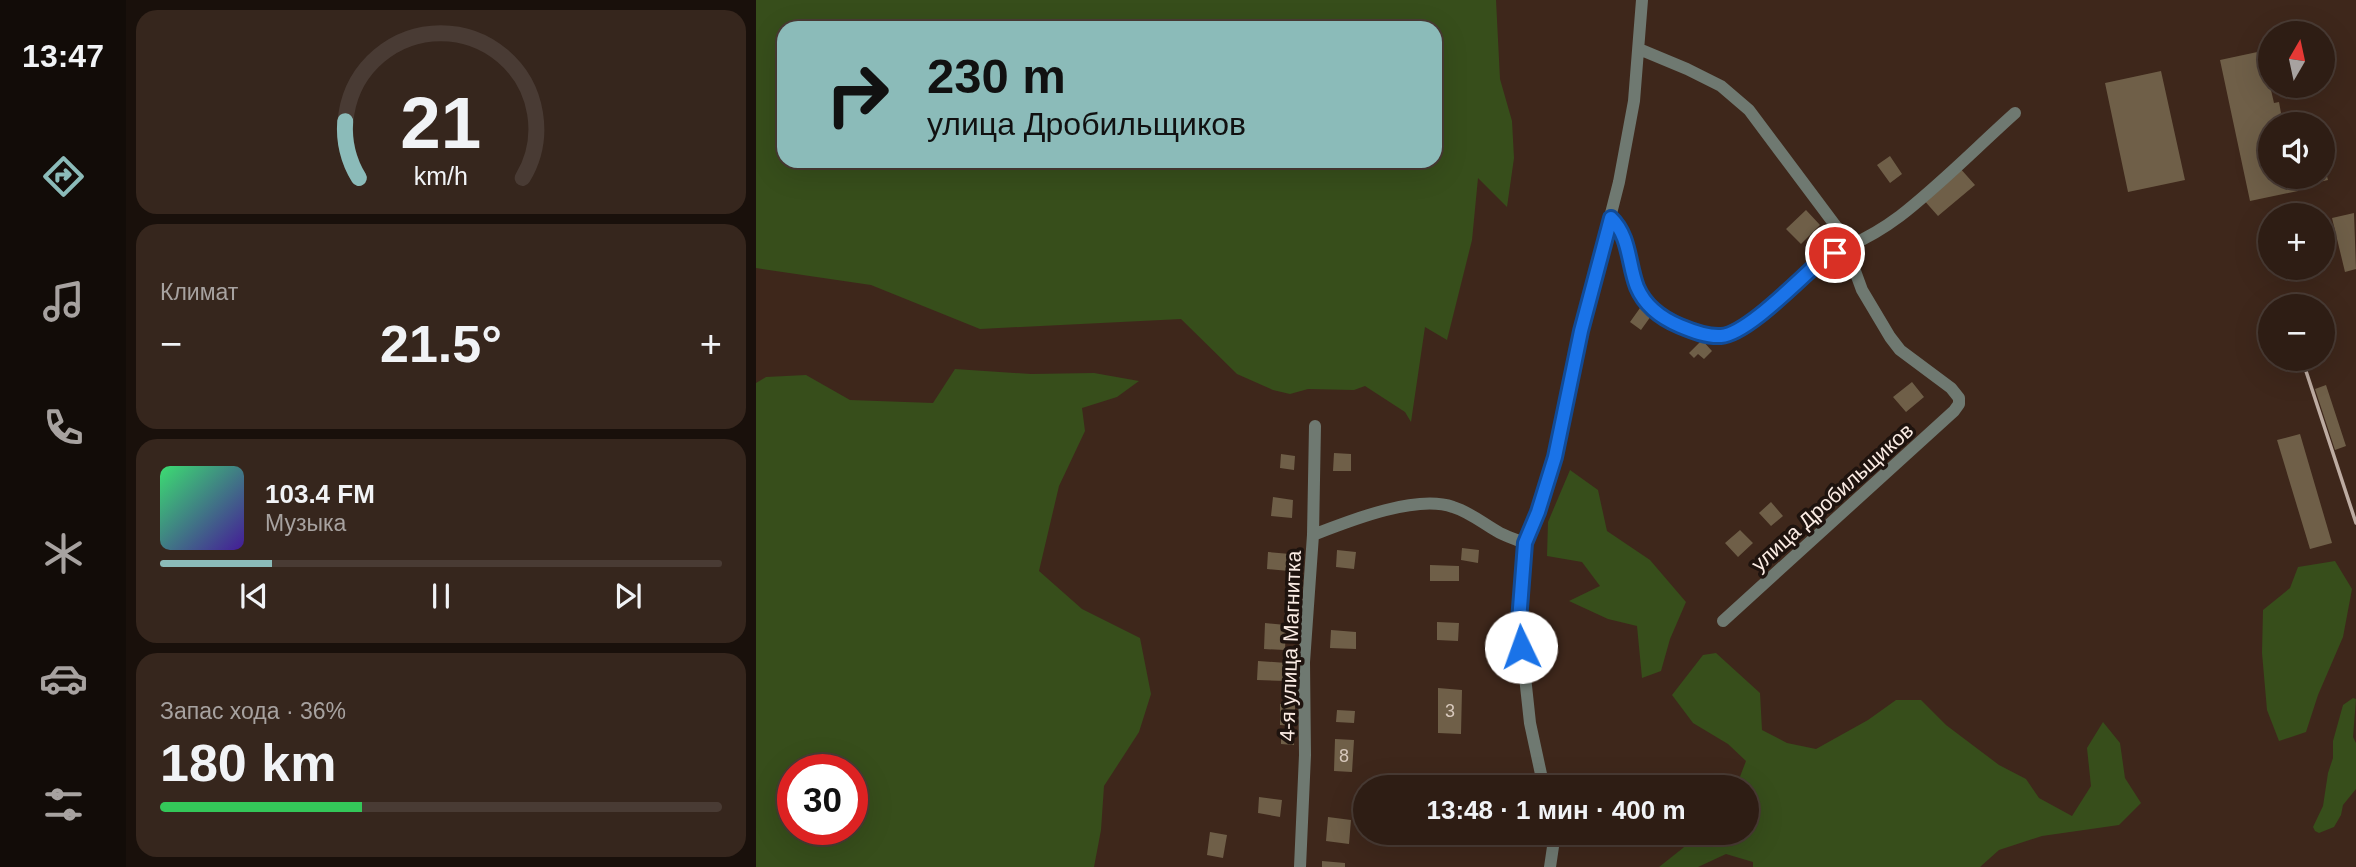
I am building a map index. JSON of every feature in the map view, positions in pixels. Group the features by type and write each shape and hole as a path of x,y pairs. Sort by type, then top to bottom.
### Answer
{"street":[{"path":"1541,775 1530,723 1519,621 1525,543 1555,457 1581,331 1611,218 1631,121 1642,0"},
{"path":"1639,49 1704,76 1721,86 1749,110 1832,218 1846,248"},
{"path":"1611,218 1622,231 1632,272 1644,301 1670,322 1705,335 1723,336 1737,331 1753,320 1824,258 1868,237 1900,216 2015,113"},
{"name":"улица Дробильщиков","path":"1723,621 1959,404 1959,397 1951,388 1900,349 1890,337 1862,290 1846,248"},
{"name":"4-я улица Магнитка","path":"1300,867 1305,755 1304,662 1313,536 1315,426"},
{"path":"1313,536 1349,521 1382,512 1419,503 1438,503 1456,507 1502,535 1525,543"},
{"path":"1550,867 1553,845"}],"green space":[{"path":"756,0 1496,0 1500,79 1512,121 1514,158 1507,207 1478,178 1472,240 1447,340 1425,327 1411,422 1405,412 1365,386 1354,390 1308,389 1290,394 1273,390 1237,374 1181,319 980,329 871,285 756,268"},
{"path":"955,369 1031,374 1094,373 1139,381 1117,397 1082,408 1085,431 1059,486 1039,571 1082,609 1140,638 1151,694 1139,732 1104,786 1101,830 1094,867 756,867 756,383 766,377 806,375 850,400 933,403"},
{"path":"1570,470 1598,490 1607,531 1650,560 1686,602 1670,639 1661,671 1642,678 1637,626 1608,619 1569,601 1600,586 1582,562 1547,556 1548,522"},
{"path":"2335,561 2352,589 2343,637 2318,695 2306,732 2279,741 2267,710 2262,653 2263,610 2290,588 2298,567"},
{"path":"1716,653 1760,693 1762,730 1787,743 1816,749 1868,720 1896,700 1921,700 1946,725 1999,765 2026,779 2039,798 2072,816 2091,786 2087,748 2103,722 2120,743 2125,778 2141,803 2119,825 2042,836 1999,850 1980,867 1753,867 1753,862 1726,854 1698,867 1659,867 1686,845 1759,845 1759,775 1741,775 1746,761 1728,744 1693,723 1672,695 1703,655"},
{"path":"2353,698 2356,699 2353,737 2356,743 2356,789 2343,805 2334,827 2319,833 2313,827 2323,806 2333,758 2333,741 2343,705"}],"building":[{"path":"2258,52 2258,98 2273,98 2274,103 2279,102 2281,112 2258,112 2258,189 2298,191 2250,201 2220,60"},
{"path":"2161,71 2185,180 2128,192 2105,83"},
{"path":"1890,156 1902,174 1890,183 1877,165"},
{"path":"1959,167 1975,185 1938,216 1922,198"},
{"path":"1806,210 1820,225 1801,244 1786,229"},
{"path":"2354,213 2356,269 2345,272 2335,230 2335,217"},
{"path":"1640,308 1651,316 1641,330 1630,322"},
{"path":"1702,340 1712,351 1704,359 1698,354 1694,358 1689,353"},
{"path":"1912,382 1924,397 1906,412 1893,397"},
{"path":"2326,385 2346,446 2335,450 2315,389"},
{"path":"2300,434 2332,543 2310,549 2277,440"},
{"path":"1334,453 1351,454 1351,471 1333,471"},
{"path":"1281,454 1295,456 1294,470 1280,468"},
{"path":"1273,497 1293,500 1292,518 1271,516"},
{"path":"1771,502 1783,516 1771,526 1759,513"},
{"path":"1740,530 1753,543 1738,557 1725,543"},
{"path":"1462,548 1479,550 1478,563 1461,560"},
{"path":"1337,550 1356,552 1354,569 1336,567"},
{"path":"1268,552 1290,554 1289,571 1267,569"},
{"path":"1430,565 1459,566 1459,581 1430,581"},
{"path":"1437,622 1459,623 1458,641 1437,640"},
{"path":"1265,623 1286,625 1285,650 1264,649"},
{"path":"1331,630 1356,632 1356,649 1330,648"},
{"path":"1258,661 1287,663 1286,681 1257,680"},
{"path":"1438,688 1462,690 1461,734 1438,733"},
{"path":"1280,704 1295,705 1295,726 1280,725"},
{"path":"1337,710 1355,711 1354,723 1336,722"},
{"path":"1281,732 1294,733 1294,745 1281,744"},
{"path":"1335,739 1354,740 1352,772 1334,771"},
{"path":"1259,797 1282,800 1280,817 1258,813"},
{"path":"1328,817 1351,820 1349,844 1326,841"},
{"path":"1210,832 1227,835 1223,858 1207,855"},
{"path":"1322,861 1345,863 1345,867 1322,867"}],"railway":[{"path":"2306,371 2356,523"}],"route":[{"path":"1521,647 1519,621 1525,543 1555,457 1581,331 1611,218 1622,231 1632,272 1644,301 1670,322 1705,335 1723,336 1737,331 1824,258 1835,253"}]}
